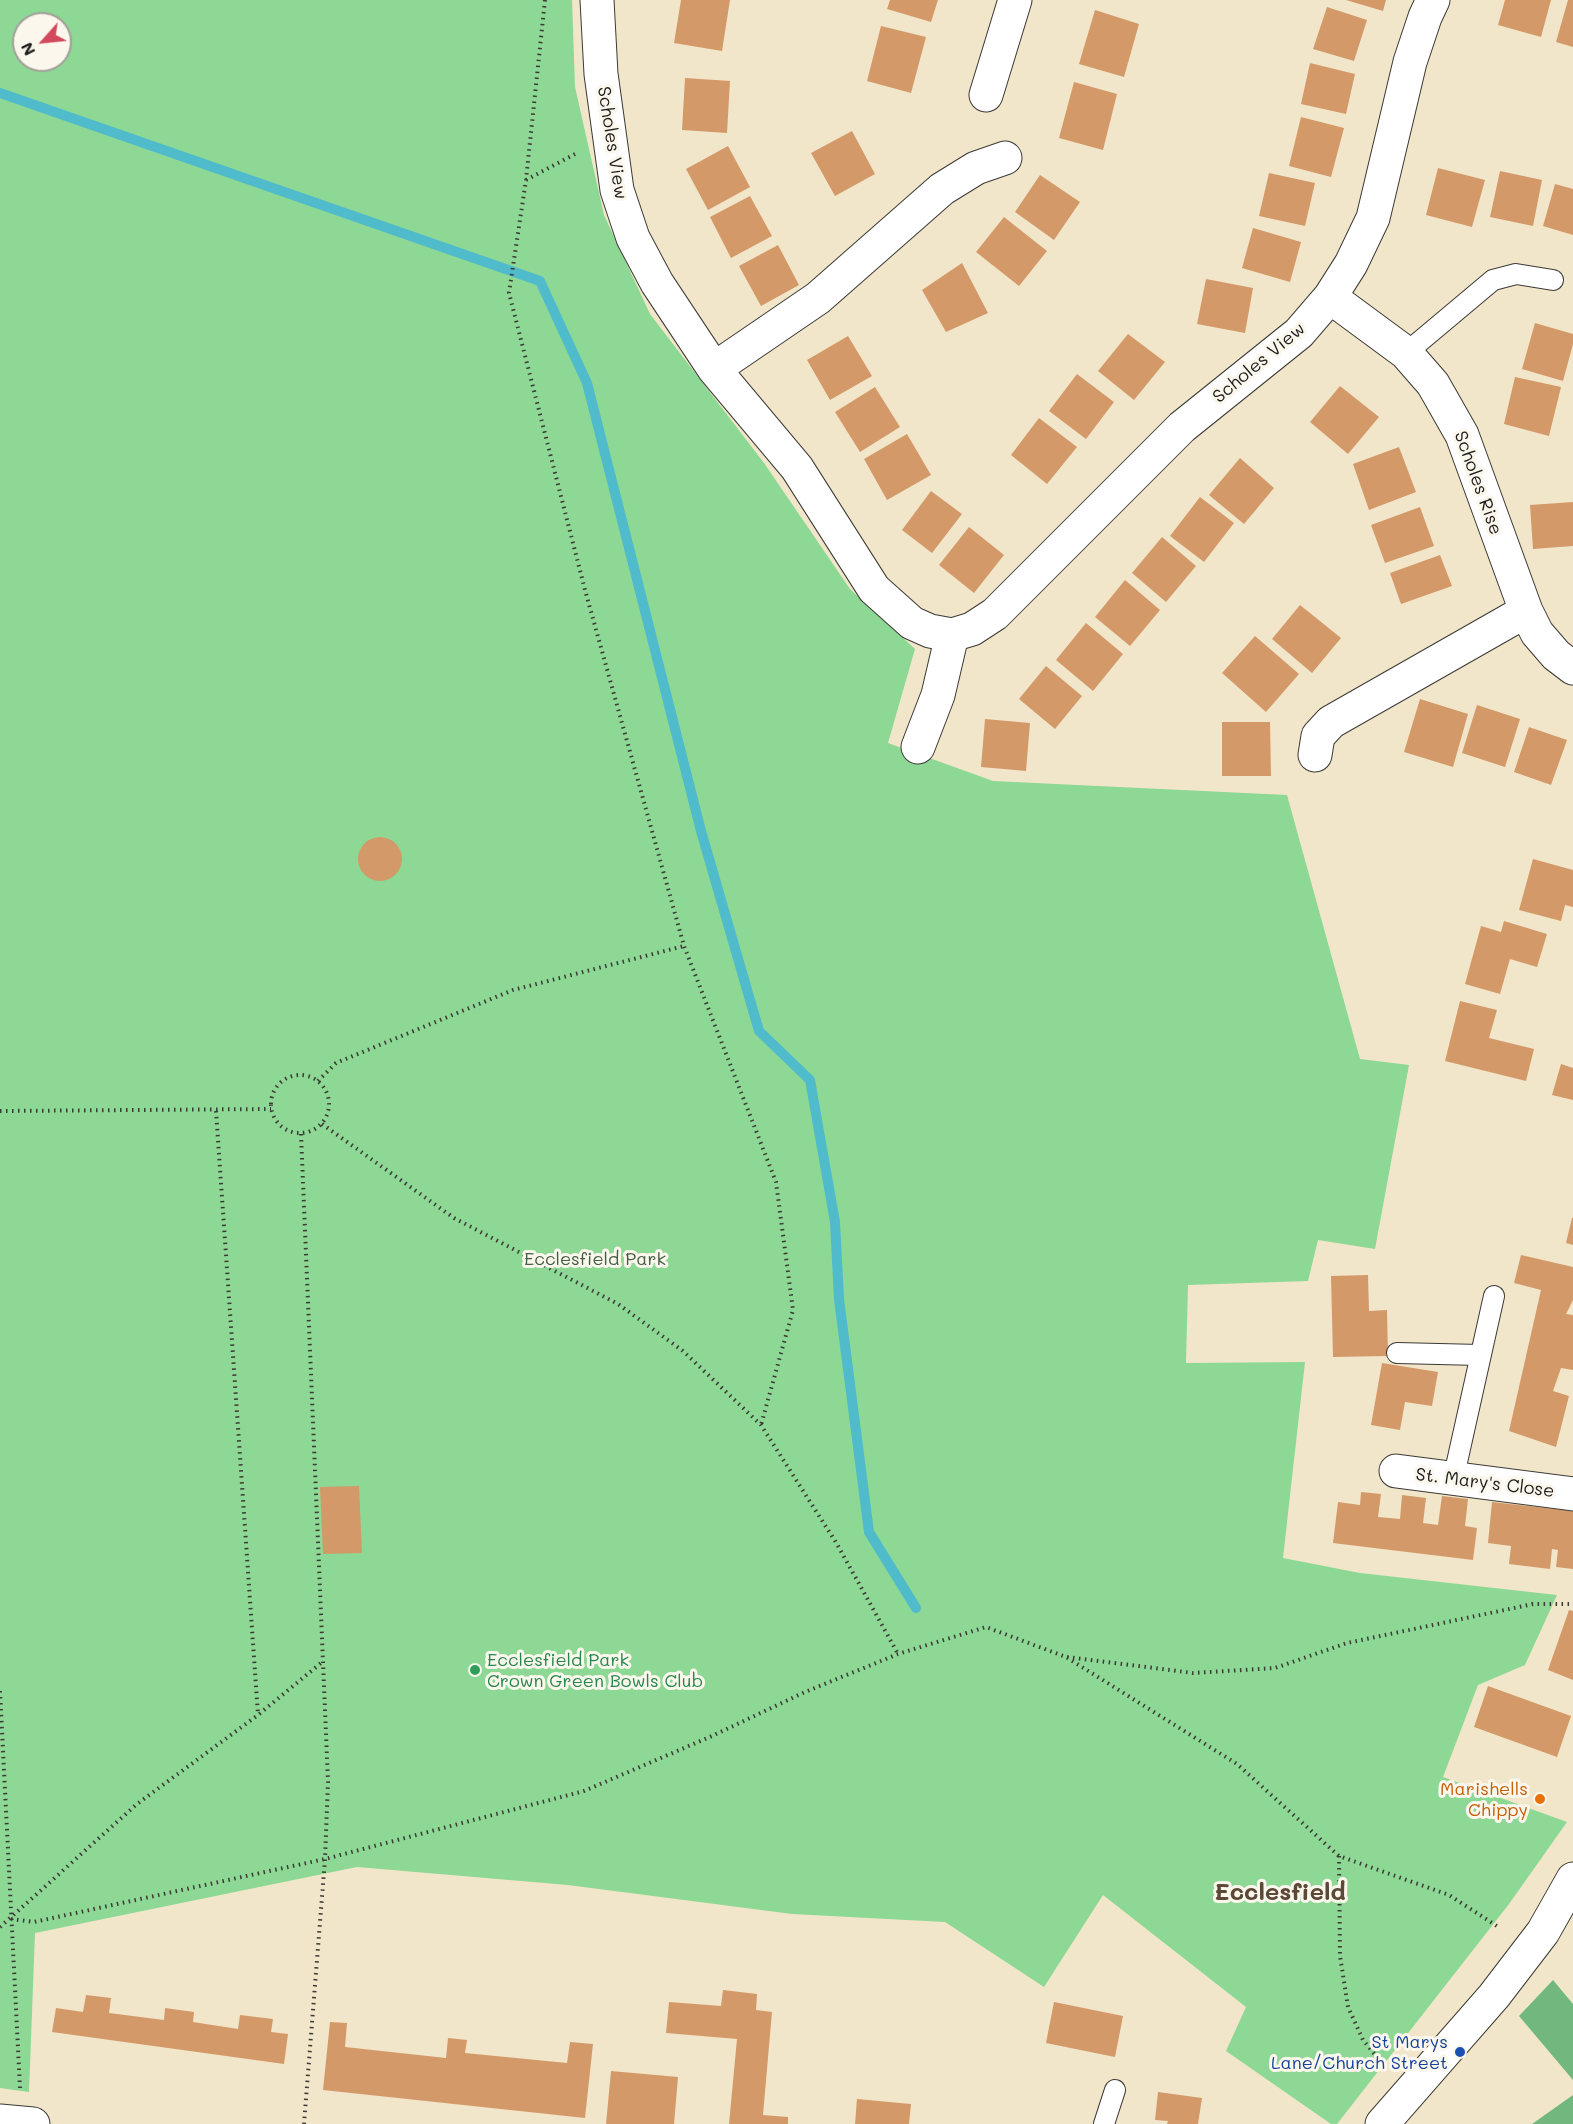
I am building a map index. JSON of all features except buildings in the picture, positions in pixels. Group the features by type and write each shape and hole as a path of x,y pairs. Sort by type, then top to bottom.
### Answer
{"street":[{"name":"Scholes View","path":"597,0 608,137 617,190 633,238 657,283 714,369 797,468 874,589 912,623 930,631 952,635 972,628 995,614 1182,428 1299,333 1330,297 1351,264 1373,218 1410,62 1425,17 1434,0"},
{"path":"986,95 1016,0"},
{"path":"714,369 818,298 942,189 976,168 1005,158"},
{"name":"Scholes Rise","path":"1330,297 1406,353 1433,384 1462,435 1526,611 1538,633 1556,655 1573,668"},
{"path":"1315,755 1318,736 1331,722 1526,611"},
{"path":"918,747 938,695 952,635"},
{"name":"St. Mary's Close","path":"1396,1471 1573,1494"},
{"path":"1382,2124 1527,1954 1560,1906 1573,1880"}],"lane":[{"path":"1406,353 1492,280 1516,274 1553,280"},
{"path":"1453,1480 1494,1296"},
{"path":"1397,1353 1480,1355"},
{"path":"1104,2124 1115,2090"}],"path":[{"path":"545,0 526,180 508,293 585,590 684,946 776,1182 793,1310 761,1425"},
{"path":"526,180 608,137"},
{"path":"318,1081 336,1063 513,990 684,946"},
{"path":"302,1074 318,1081 328,1095 329,1110 322,1124 301,1134 286,1130 278,1124 271,1109 272,1094 284,1079 302,1074"},
{"path":"0,1111 271,1109"},
{"path":"216,1111 258,1715"},
{"path":"322,1124 454,1218 618,1304 683,1351 761,1425 837,1544 898,1654"},
{"path":"301,1134 328,1782 325,1859 304,2124"},
{"path":"1066,1657 1193,1673 1275,1668 1347,1643 1533,1604 1573,1604"},
{"path":"11,1919 34,1923 325,1859 584,1791 712,1736 805,1692 898,1654 986,1627 1066,1657 1237,1764 1339,1856 1449,1895 1502,1929 1527,1954"},
{"path":"0,1927 137,1804 258,1715 322,1662"},
{"path":"0,1690 18,2123"},
{"path":"1339,1856 1340,1956 1348,2007 1363,2040 1408,2096"}],"green space":[{"name":"Ecclesfield Park","path":"0,0 572,0 575,87 604,215 650,314 764,463 850,589 915,649 888,743 993,781 1287,795 1360,1059 1409,1065 1375,1249 1318,1240 1308,1281 1188,1285 1186,1363 1305,1362 1283,1558 1360,1573 1557,1595 1525,1665 1478,1685 1443,1777 1567,1822 1509,1904 1337,2124 1331,2124 1226,2051 1246,2007 1103,1895 1044,1987 945,1922 792,1914 568,1885 357,1867 35,1933 29,2092 0,2088"},
{"path":"1553,1980 1573,2004 1573,2080 1519,2016"},
{"path":"1573,2095 1573,2124 1532,2124"}],"waterway":[{"path":"0,93 540,281 587,383 701,831 759,1031 810,1080 835,1222 839,1299 869,1532 916,1608"}],"place":[{"name":"Ecclesfield Park Crown Green Bowls Club","path":"475,1670"},
{"name":"Marishells Chippy","path":"1540,1799"},
{"name":"St Marys Lane/Church Street","path":"1460,2052"}],"district":[{"name":"Ecclesfield","path":"1280,1893"}]}
